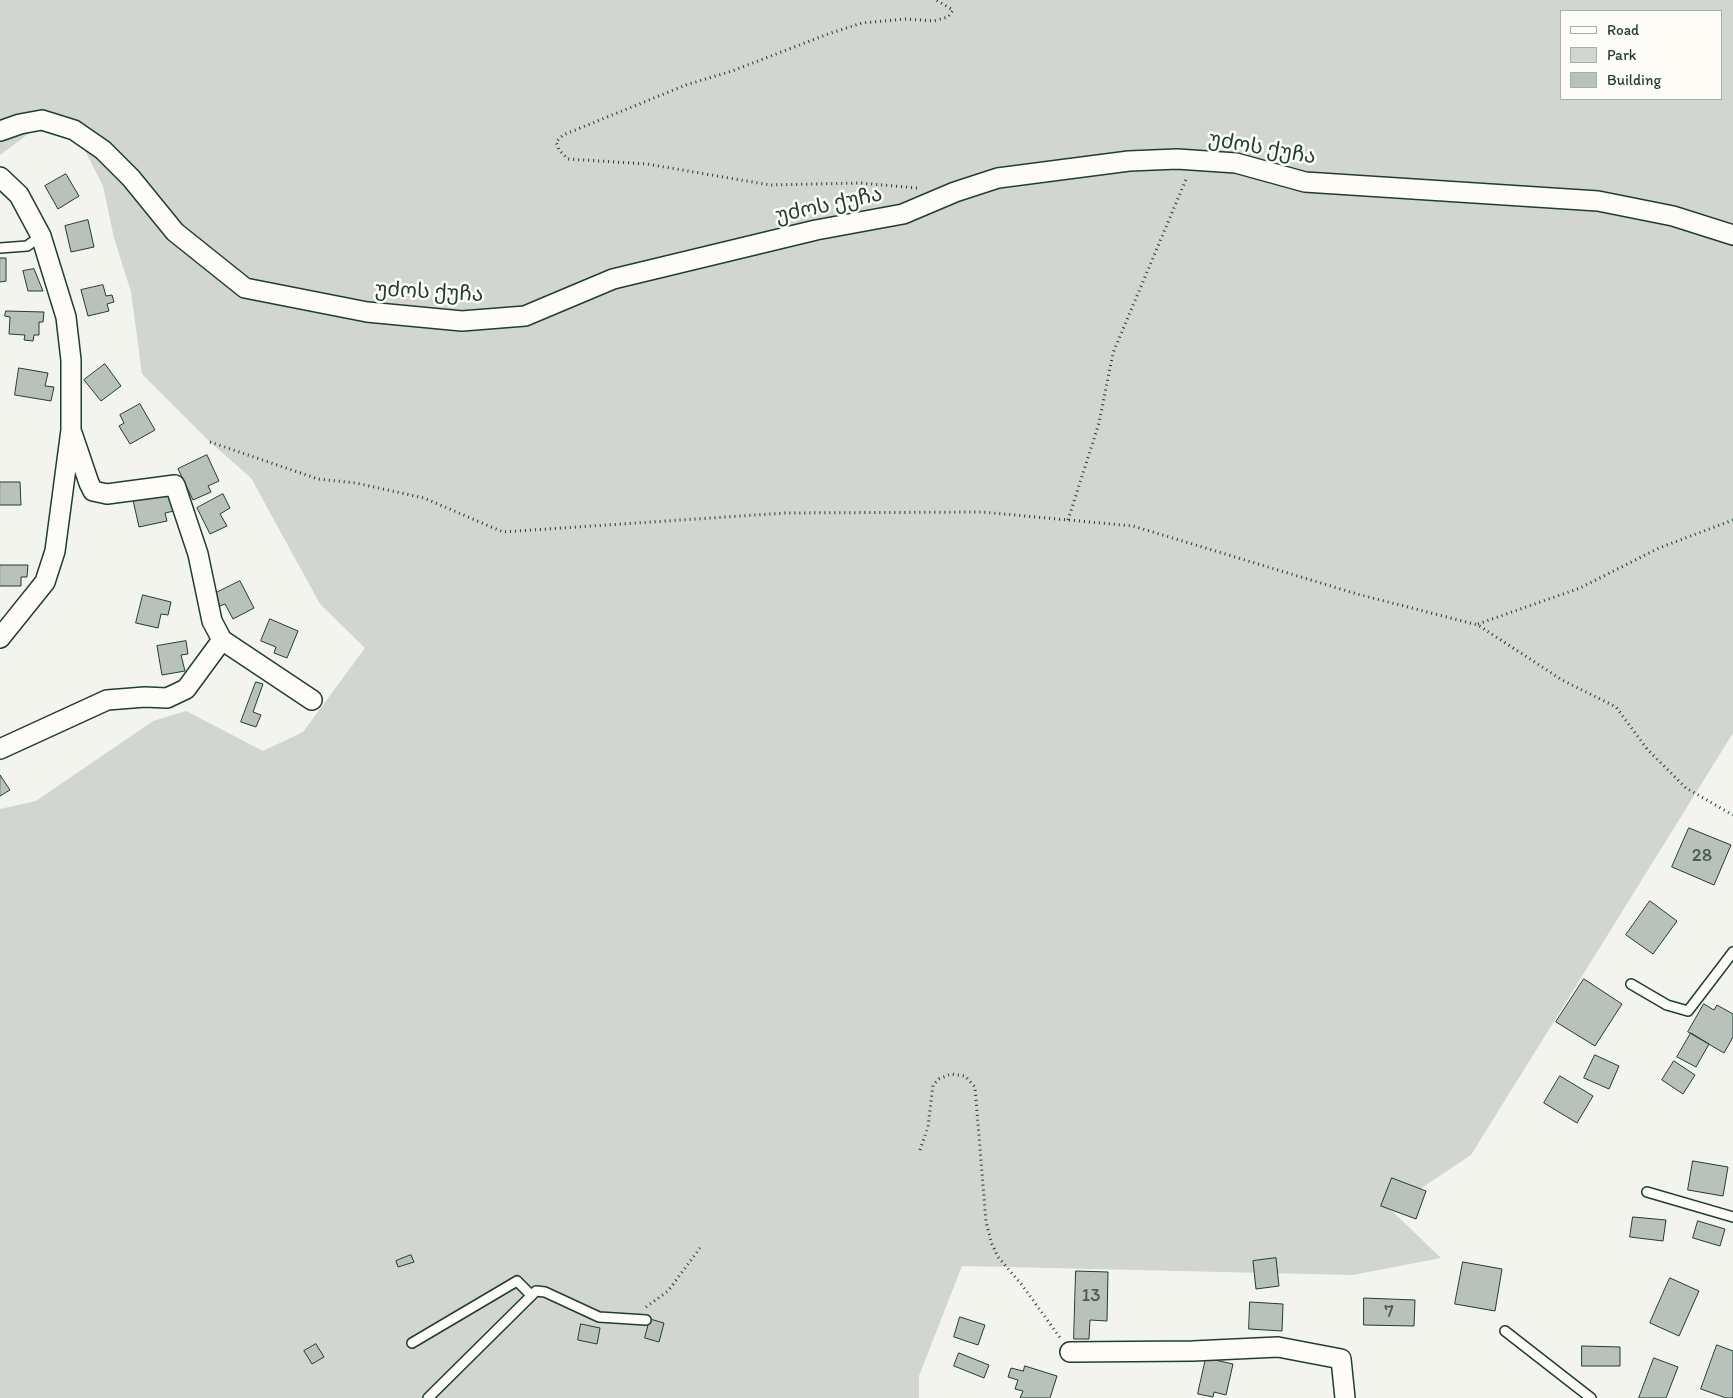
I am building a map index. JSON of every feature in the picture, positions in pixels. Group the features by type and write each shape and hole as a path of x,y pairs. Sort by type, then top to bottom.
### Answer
{"street":[{"name":"უძოს ქუჩა","path":"0,131 20,124 42,120 74,130 103,150 131,178 175,232 245,288 367,312 462,321 525,316 613,279 816,230 903,214 955,192 998,178 1129,161 1195,160 1236,163 1305,182 1598,201 1672,216 1733,235"},
{"path":"0,177 19,195 41,236 66,317 71,360 71,430 55,551 45,582 0,638"},
{"path":"71,430 89,483 94,491 107,494 175,485 198,554 212,621 222,640 312,700"},
{"path":"0,749 107,700 145,696 167,698 186,689 222,640"},
{"path":"1070,1352 1278,1348 1342,1359 1345,1398"}],"lane":[{"path":"0,248 27,246 41,236"},
{"path":"1631,984 1667,1005 1688,1011 1733,952"},
{"path":"1647,1192 1733,1217"},
{"path":"412,1343 517,1281 531,1295"},
{"path":"428,1398 531,1295 540,1290 599,1317 646,1320"},
{"path":"1505,1332 1591,1398"}],"path":[{"path":"927,189 860,183 770,186 647,164 568,158 559,150 556,142 563,135 686,86 862,23 906,19 934,21 948,17 953,10 936,0"},
{"path":"1068,520 1099,423 1113,353 1195,160"},
{"path":"210,442 318,479 356,482 424,498 503,532 785,513 982,512 1133,526 1357,594 1478,625 1562,680 1616,707 1647,749 1686,788 1733,815"},
{"path":"1478,625 1580,588 1659,548 1733,520"},
{"path":"920,1150 928,1127 933,1085 939,1078 951,1074 966,1076 975,1087 986,1222 992,1244 998,1257 1028,1292 1070,1352"},
{"path":"628,1319 668,1290 700,1248"}],"green space":[{"path":"0,0 1733,0 1733,733 1471,1155 1390,1209 1441,1258 1353,1275 962,1266 919,1376 919,1398 0,1398 0,809 36,801 153,721 186,711 263,751 303,732 365,648 320,604 251,478 210,442 142,374 131,292 114,238 103,186 81,143 43,126 35,129 0,155"}],"building":[{"path":"66,174 79,196 58,209 45,186"},
{"path":"88,220 94,247 71,252 65,226"},
{"path":"0,258 6,258 6,281 0,282"},
{"path":"34,269 43,291 28,291 23,271"},
{"path":"103,285 106,296 112,295 114,302 107,304 109,311 88,316 81,290"},
{"path":"6,311 44,312 43,322 39,322 39,335 34,335 33,341 24,340 25,335 9,334 10,317 5,316"},
{"path":"105,364 121,386 101,401 84,380"},
{"path":"19,368 48,373 45,386 54,387 51,401 15,395"},
{"path":"140,404 155,430 130,444 119,426 124,423 120,415"},
{"path":"207,455 219,481 208,486 211,492 193,500 178,469"},
{"path":"0,482 20,482 21,505 0,505"},
{"path":"169,491 174,511 165,513 167,521 139,527 133,500"},
{"path":"223,494 230,508 220,514 227,526 210,534 197,508"},
{"path":"0,565 28,565 27,577 21,577 21,586 0,586"},
{"path":"240,581 254,608 233,619 225,604 220,606 214,594"},
{"path":"143,595 171,602 168,615 161,614 158,628 136,623"},
{"path":"270,619 298,631 287,658 274,653 276,647 261,641"},
{"path":"186,641 188,654 181,655 185,671 162,675 157,646"},
{"path":"256,682 263,684 253,712 261,715 256,727 241,722"},
{"path":"0,775 10,790 0,796"},
{"path":"1689,828 1731,845 1714,885 1672,867"},
{"path":"1650,901 1677,921 1653,954 1626,935"},
{"path":"1584,979 1622,1004 1595,1046 1556,1022"},
{"path":"1704,1004 1714,1010 1717,1005 1733,1014 1733,1037 1724,1053 1688,1032"},
{"path":"1691,1033 1709,1044 1696,1067 1677,1057"},
{"path":"1595,1055 1619,1066 1609,1089 1584,1078"},
{"path":"1674,1061 1695,1075 1683,1094 1662,1080"},
{"path":"1560,1076 1593,1096 1577,1123 1544,1103"},
{"path":"1693,1161 1728,1167 1723,1196 1688,1190"},
{"path":"1392,1178 1426,1191 1416,1219 1381,1206"},
{"path":"1633,1217 1666,1220 1663,1241 1630,1237"},
{"path":"1698,1221 1725,1229 1720,1246 1693,1238"},
{"path":"411,1255 414,1262 398,1267 396,1261"},
{"path":"1276,1258 1279,1286 1256,1289 1253,1261"},
{"path":"1463,1262 1502,1269 1495,1311 1455,1304"},
{"path":"1076,1271 1108,1272 1107,1321 1090,1320 1089,1339 1074,1339"},
{"path":"1670,1278 1699,1291 1679,1336 1650,1323"},
{"path":"1364,1298 1415,1300 1414,1326 1364,1325"},
{"path":"1250,1302 1283,1304 1282,1331 1249,1329"},
{"path":"960,1317 985,1325 978,1345 954,1337"},
{"path":"650,1319 664,1323 659,1342 645,1338"},
{"path":"581,1324 600,1328 597,1344 578,1340"},
{"path":"316,1344 324,1357 312,1364 304,1351"},
{"path":"1717,1345 1733,1351 1733,1398 1726,1398 1701,1389"},
{"path":"1582,1346 1620,1347 1620,1366 1582,1366"},
{"path":"959,1353 989,1365 984,1378 954,1366"},
{"path":"1206,1358 1233,1364 1226,1395 1214,1392 1213,1397 1198,1394"},
{"path":"1654,1358 1678,1367 1666,1398 1639,1398"},
{"path":"1025,1366 1057,1376 1050,1398 1020,1398 1023,1391 1015,1389 1018,1380 1008,1377 1011,1368 1023,1371"}]}
